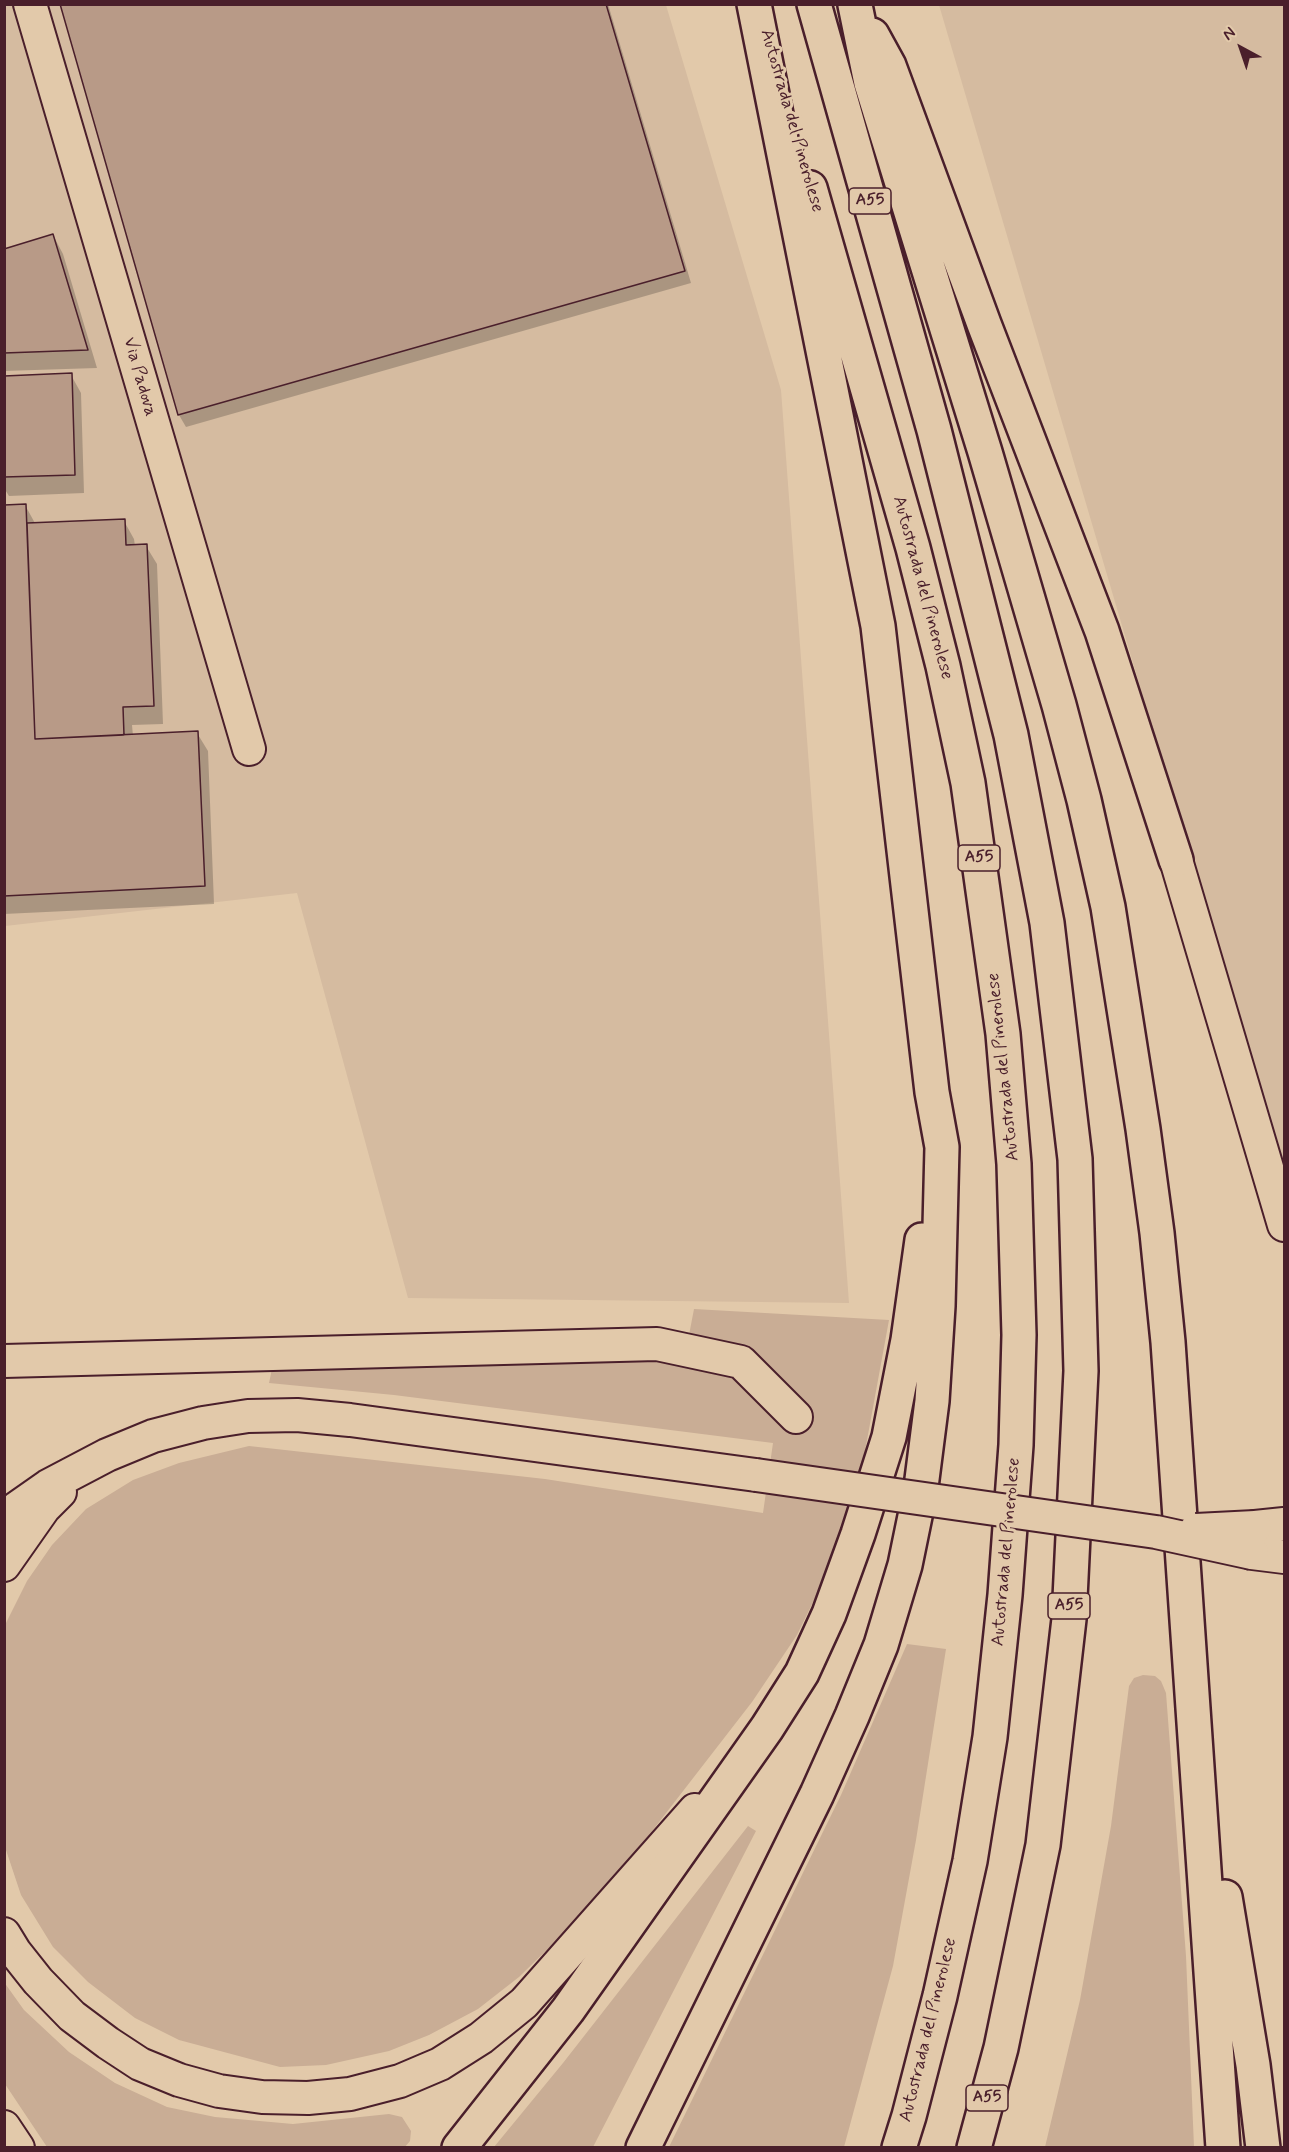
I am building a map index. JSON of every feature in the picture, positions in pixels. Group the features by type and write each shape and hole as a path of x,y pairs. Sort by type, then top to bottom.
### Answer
{"highway":[{"path":"643,2148 822,1784 881,1645 904,1565 921,1487 930,1422 938,1306 942,1147 932,1092 878,627 756,4"},
{"name":"Autostrada del Pinerolese","path":"756,4 857,348 943,666 968,783 984,888 1003,1034 1014,1164 1018,1335 1016,1445 1005,1594 990,1737 965,1884 937,2007 899,2148"},
{"name":"A55","path":"814,4 934,430 1011,735 1047,923 1075,1159 1081,1371 1069,1619 1043,1845 1001,2048 974,2148"},
{"path":"855,5 889,66 984,324 1102,631 1176,860"},
{"path":"855,5 871,83 985,452 1059,705 1084,800 1107,907 1143,1129 1168,1342 1223,2148"},
{"path":"459,2148 568,2010 767,1728 802,1673 829,1614 889,1437 908,1340 928,1201 932,1092"},
{"path":"1195,1718 1253,2065 1263,2148"}],"street":[{"name":"Via Padova","path":"30,4 249,749"},
{"path":"1176,860 1284,1225"},
{"path":"4,1361 657,1344 741,1362 796,1417"},
{"path":"4,1519 48,1486 107,1455 153,1436 204,1423 248,1416 297,1415 373,1423 756,1475 1156,1532 1264,1535 1284,1557"},
{"path":"4,1565 44,1508 68,1485 107,1455"},
{"path":"4,1934 38,1981 72,2016 140,2064 179,2080 240,2094 308,2098 350,2094 400,2081 440,2064 481,2038 524,2003 767,1728"},
{"path":"4,2127 18,2148"}],"shaded area":[{"path":"4,5 666,5 781,390 849,1303 408,1298 297,893 5,926"},
{"path":"939,5 1284,5 1284,1175"},
{"path":"694,1309 889,1320 865,1451 833,1561 797,1635 752,1702 649,1835 562,1935 519,1977 478,2009 429,2035 389,2051 326,2065 280,2067 179,2040 135,2018 88,1982 53,1947 21,1895 5,1847 4,1627 27,1581 52,1545 86,1509 133,1480 179,1463 249,1446 545,1479 763,1513 773,1443 394,1395 269,1383 272,1369 685,1356"},
{"path":"907,1644 946,1649 916,1840 893,1966 844,2147 669,2147 841,1795"},
{"path":"1143,1675 1155,1676 1161,1681 1166,1693 1186,1956 1194,2147 1045,2147 1080,2000 1111,1826 1129,1686 1134,1678"},
{"path":"748,1826 756,1831 593,2147 494,2147 563,2063"},
{"path":"4,1982 24,2010 69,2052 115,2083 167,2107 215,2117 293,2124 389,2114 402,2117 411,2131 410,2141 404,2148 47,2147 5,2084"}],"building":[{"path":"60,4 606,4 685,271 178,415"},
{"path":"53,234 88,350 4,353 4,249"},
{"path":"72,373 75,475 4,477 4,376"},
{"path":"26,504 35,739 198,731 205,886 4,896 4,505"},
{"path":"125,519 126,545 147,544 154,706 123,707 124,735 35,739 27,523"}]}
